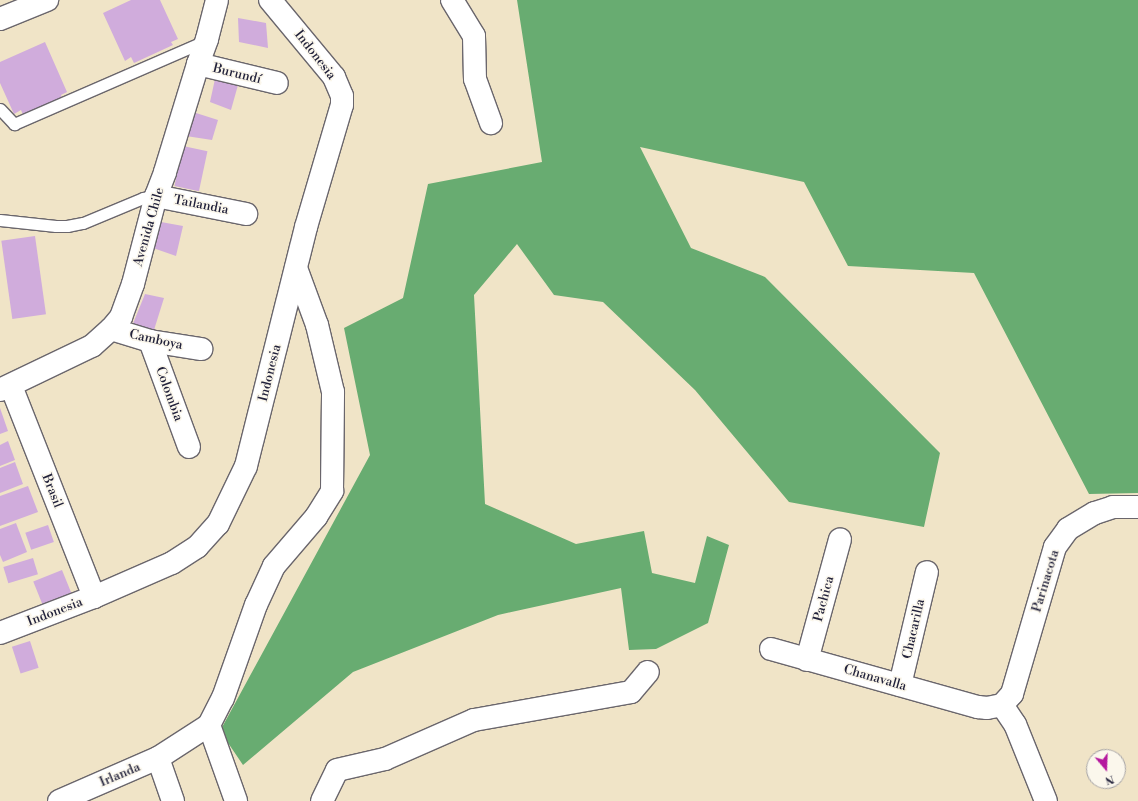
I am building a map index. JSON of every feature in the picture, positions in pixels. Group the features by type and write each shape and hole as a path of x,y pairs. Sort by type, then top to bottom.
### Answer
{"street":[{"path":"0,19 47,0"},
{"name":"Avenida Chile","path":"5,388 92,346 111,329 121,317 133,284 156,196 166,172 198,64 207,39 217,0"},
{"name":"Indonesia","path":"0,633 94,597 172,563 197,546 218,524 246,466 306,227 342,104 342,96 334,77 270,0"},
{"path":"452,0 474,36 475,79 491,123"},
{"name":"Burundí","path":"198,64 277,83"},
{"name":"Tailandia","path":"156,196 246,214"},
{"path":"236,801 209,725 223,698 256,605 274,566 316,517 332,491 333,392 317,326 296,268"},
{"name":"Camboya","path":"111,329 150,341 201,350"},
{"name":"Colombia","path":"150,341 189,447"},
{"name":"Brasil","path":"5,388 94,597"},
{"name":"Parinacota","path":"1002,705 1012,694 1055,547 1068,530 1095,513 1113,507 1138,507"},
{"name":"Pachica","path":"808,660 840,539"},
{"name":"Chacarilla","path":"900,685 927,572"},
{"name":"Chanavalla","path":"771,650 978,707 987,708 1002,705"},
{"path":"324,800 337,770 385,759 474,720 631,692 648,672"},
{"path":"1002,705 1015,724 1046,801"},
{"name":"Irlanda","path":"59,801 158,758 209,725"},
{"path":"158,758 173,801"}],"lane":[{"path":"0,109 14,124 207,39"},
{"path":"0,220 67,226 83,223 143,198 156,196"}],"green space":[{"path":"517,0 1138,0 1138,493 1089,494 974,273 848,266 804,182 640,147 691,248 765,277 940,453 924,527 789,502 695,390 603,302 554,295 517,244 474,295 485,504 576,544 644,531 652,573 695,583 707,536 729,545 708,623 656,649 629,650 621,588 498,615 353,672 243,765 220,731 370,455 344,328 403,298 428,184 542,162"}],"building":[{"path":"131,0 160,0 178,39 171,42 173,45 134,63 131,57 125,61 103,13"},
{"path":"238,18 266,23 268,48 239,42"},
{"path":"45,42 67,92 61,95 62,98 23,115 21,110 14,114 0,83 0,62"},
{"path":"215,79 238,85 231,110 210,102"},
{"path":"196,113 218,120 212,140 186,136"},
{"path":"183,146 207,151 199,191 174,186"},
{"path":"161,222 183,226 176,256 153,248"},
{"path":"35,236 46,314 12,319 1,241"},
{"path":"145,294 164,298 154,330 132,326"},
{"path":"0,408 8,431 0,434"},
{"path":"8,441 15,460 0,466 0,445"},
{"path":"15,462 23,484 0,493 0,468"},
{"path":"28,486 38,512 0,526 0,496"},
{"path":"16,523 27,552 3,562 0,555 0,529"},
{"path":"48,525 54,542 31,550 25,533"},
{"path":"33,558 38,574 8,583 3,567"},
{"path":"62,570 72,595 43,607 33,582"},
{"path":"30,641 39,668 21,674 12,647"}]}
